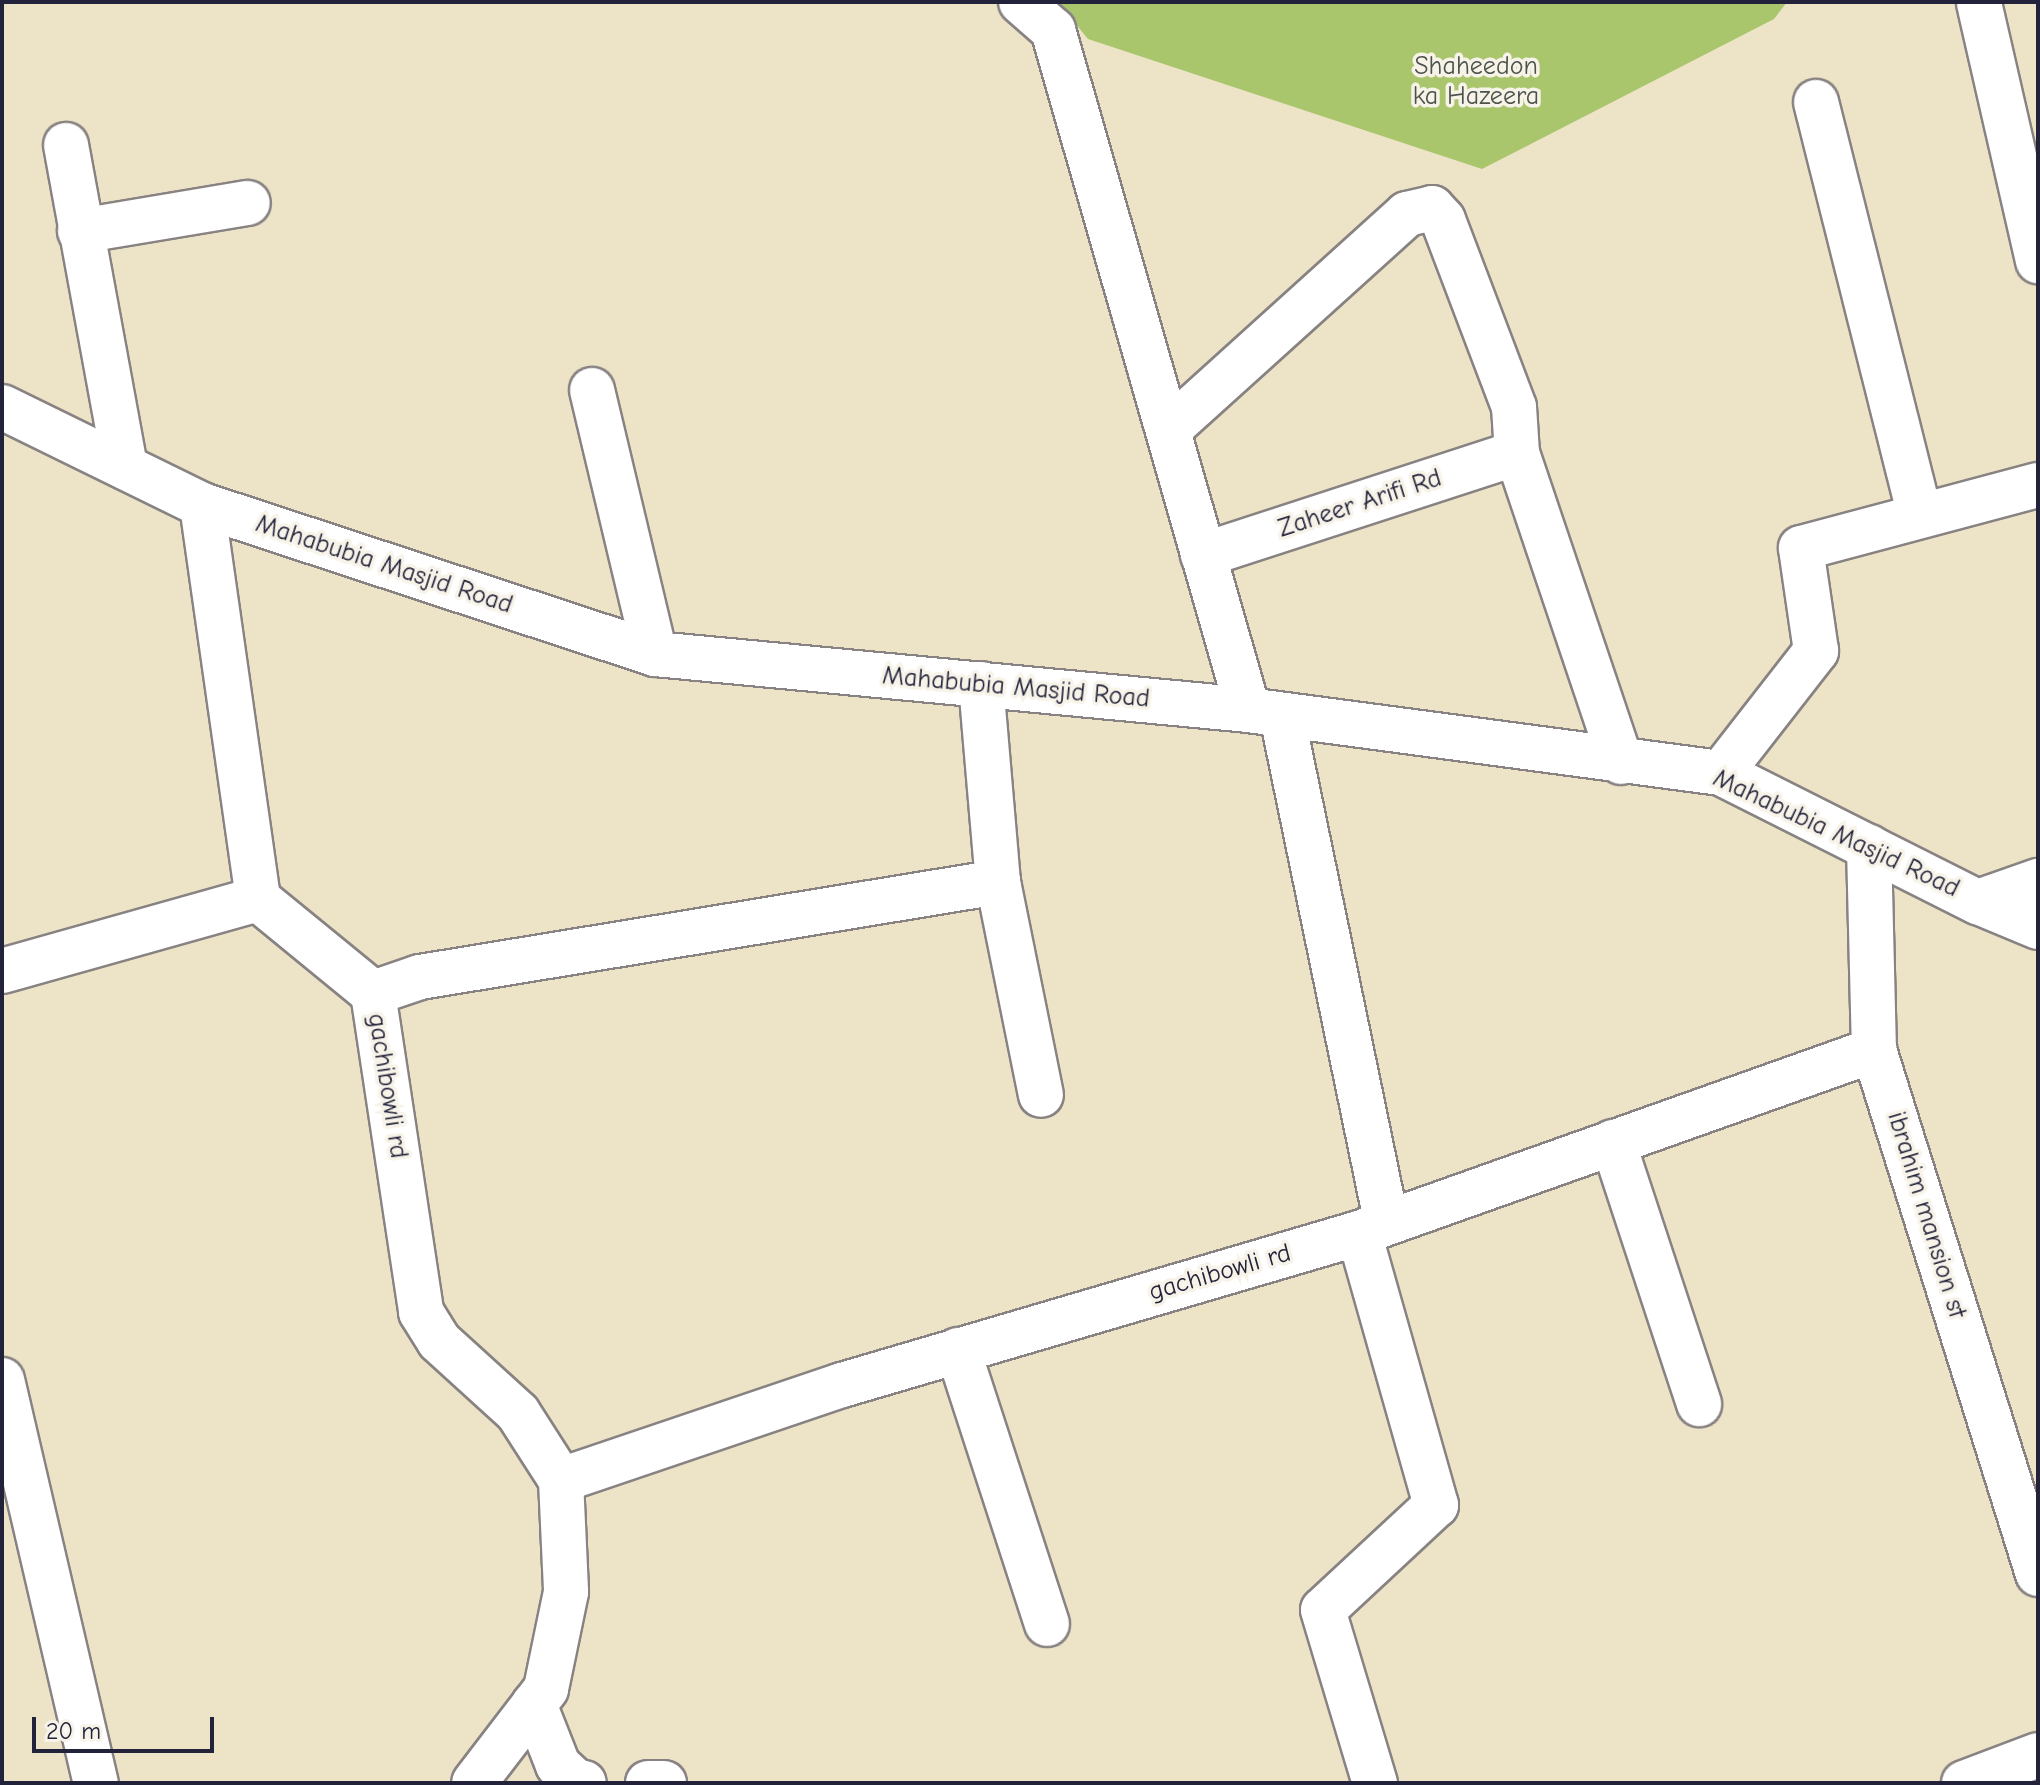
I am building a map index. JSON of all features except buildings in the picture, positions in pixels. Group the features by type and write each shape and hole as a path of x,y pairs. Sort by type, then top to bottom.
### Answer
{"street":[{"path":"1021,2 1053,30 1203,555 1265,713 1372,1227 1436,1505 1323,1610 1375,1783"},
{"path":"1979,3 2038,261"},
{"path":"1816,102 1920,515"},
{"path":"66,145 125,467"},
{"path":"80,231 248,203"},
{"path":"1168,430 1407,214 1432,208 1443,220 1514,407 1517,453 1621,762"},
{"path":"592,390 655,654"},
{"name":"Mahabubia Masjid Road","path":"2,407 202,505 655,654 1265,713 1721,773 1978,902 2038,927"},
{"name":"Zaheer Arifi Rd","path":"1203,555 1517,453"},
{"path":"1721,773 1816,651 1801,548 2038,485"},
{"path":"2,971 258,899 202,505"},
{"path":"981,684 998,882 1041,1095"},
{"name":"ibrahim mansion st","path":"1869,847 1874,1050 2038,1574"},
{"path":"1978,902 2038,881"},
{"path":"373,993 420,977 998,882"},
{"name":"gachibowli rd","path":"258,899 373,993 421,1312 439,1341 518,1413 561,1480 958,1350 1372,1227 1874,1050"},
{"path":"1613,1142 1699,1404"},
{"path":"958,1350 1047,1624"},
{"path":"2,1380 96,1783"},
{"path":"474,1783 546,1689 566,1592 561,1480"},
{"path":"534,1704 558,1765 584,1783"},
{"path":"1964,1783 2038,1755"},
{"path":"648,1783 664,1783"}],"green space":[{"name":"Shaheedon ka Hazeera","path":"1058,2 1787,2 1774,19 1482,169 1088,39"}]}
